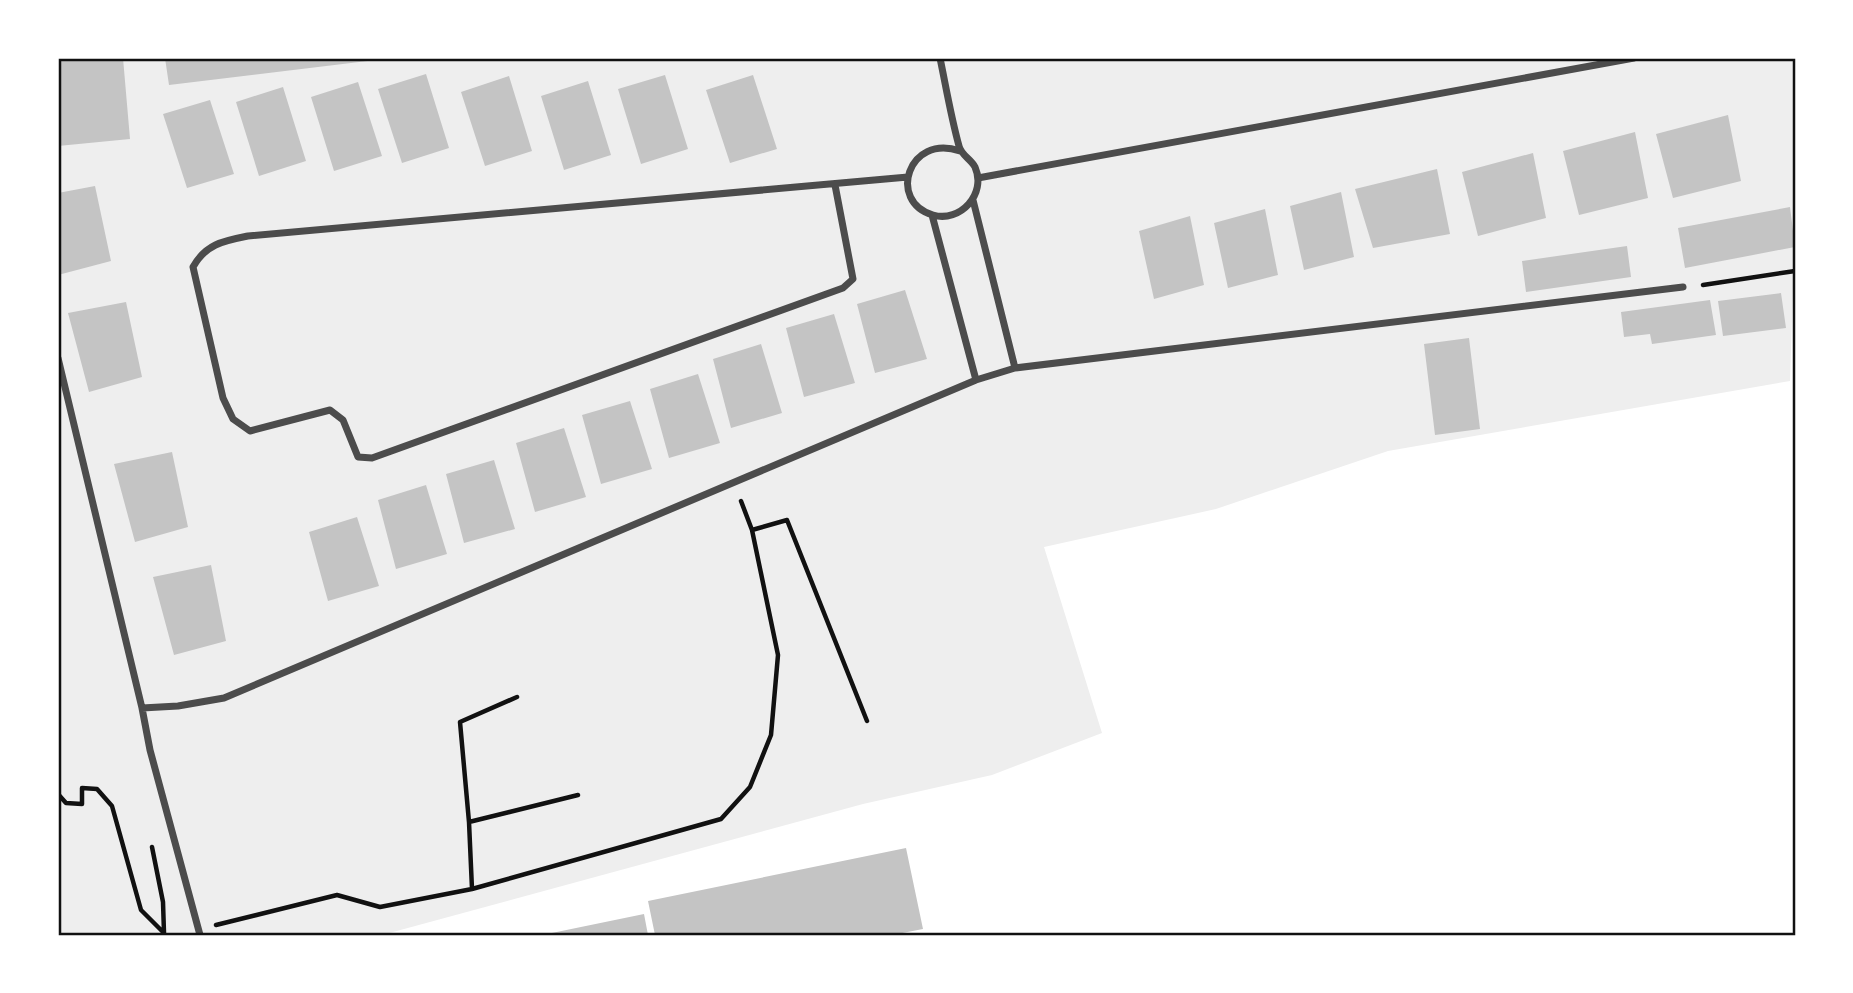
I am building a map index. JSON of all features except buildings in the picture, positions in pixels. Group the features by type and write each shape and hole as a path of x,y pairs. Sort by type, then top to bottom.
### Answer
{"street":[{"path":"940,58 960,151 975,168 978,178 973,200 1015,368"},
{"path":"978,178 1634,58"},
{"path":"960,151 939,147 928,150 911,166 908,177 913,201 932,215 955,215 973,200"},
{"path":"835,185 853,279 844,288 372,458 358,457 343,420 330,410 250,431 233,419 223,398 193,267 201,253 218,242 248,236 908,177"},
{"path":"932,215 976,380"},
{"path":"142,708 178,706 224,698 976,380 1015,368 1683,288"},
{"path":"58,358 150,750 200,932"}],"path":[{"path":"1683,288 1795,271"},
{"path":"200,932 337,895 380,907 472,889 721,819 750,787 771,735 778,655 752,530 735,484"},
{"path":"752,530 787,520 867,721"},
{"path":"472,889 460,722 517,697"},
{"path":"58,794 66,803 82,804 82,788 97,789 111,806 141,910 164,933 163,902 152,846"},
{"path":"468,822 578,795"}],"shaded area":[{"path":"58,58 1795,58 1795,224 1790,381 1388,451 1216,509 1044,547 1102,733 992,775 863,804 382,935 62,935 58,929"}]}
